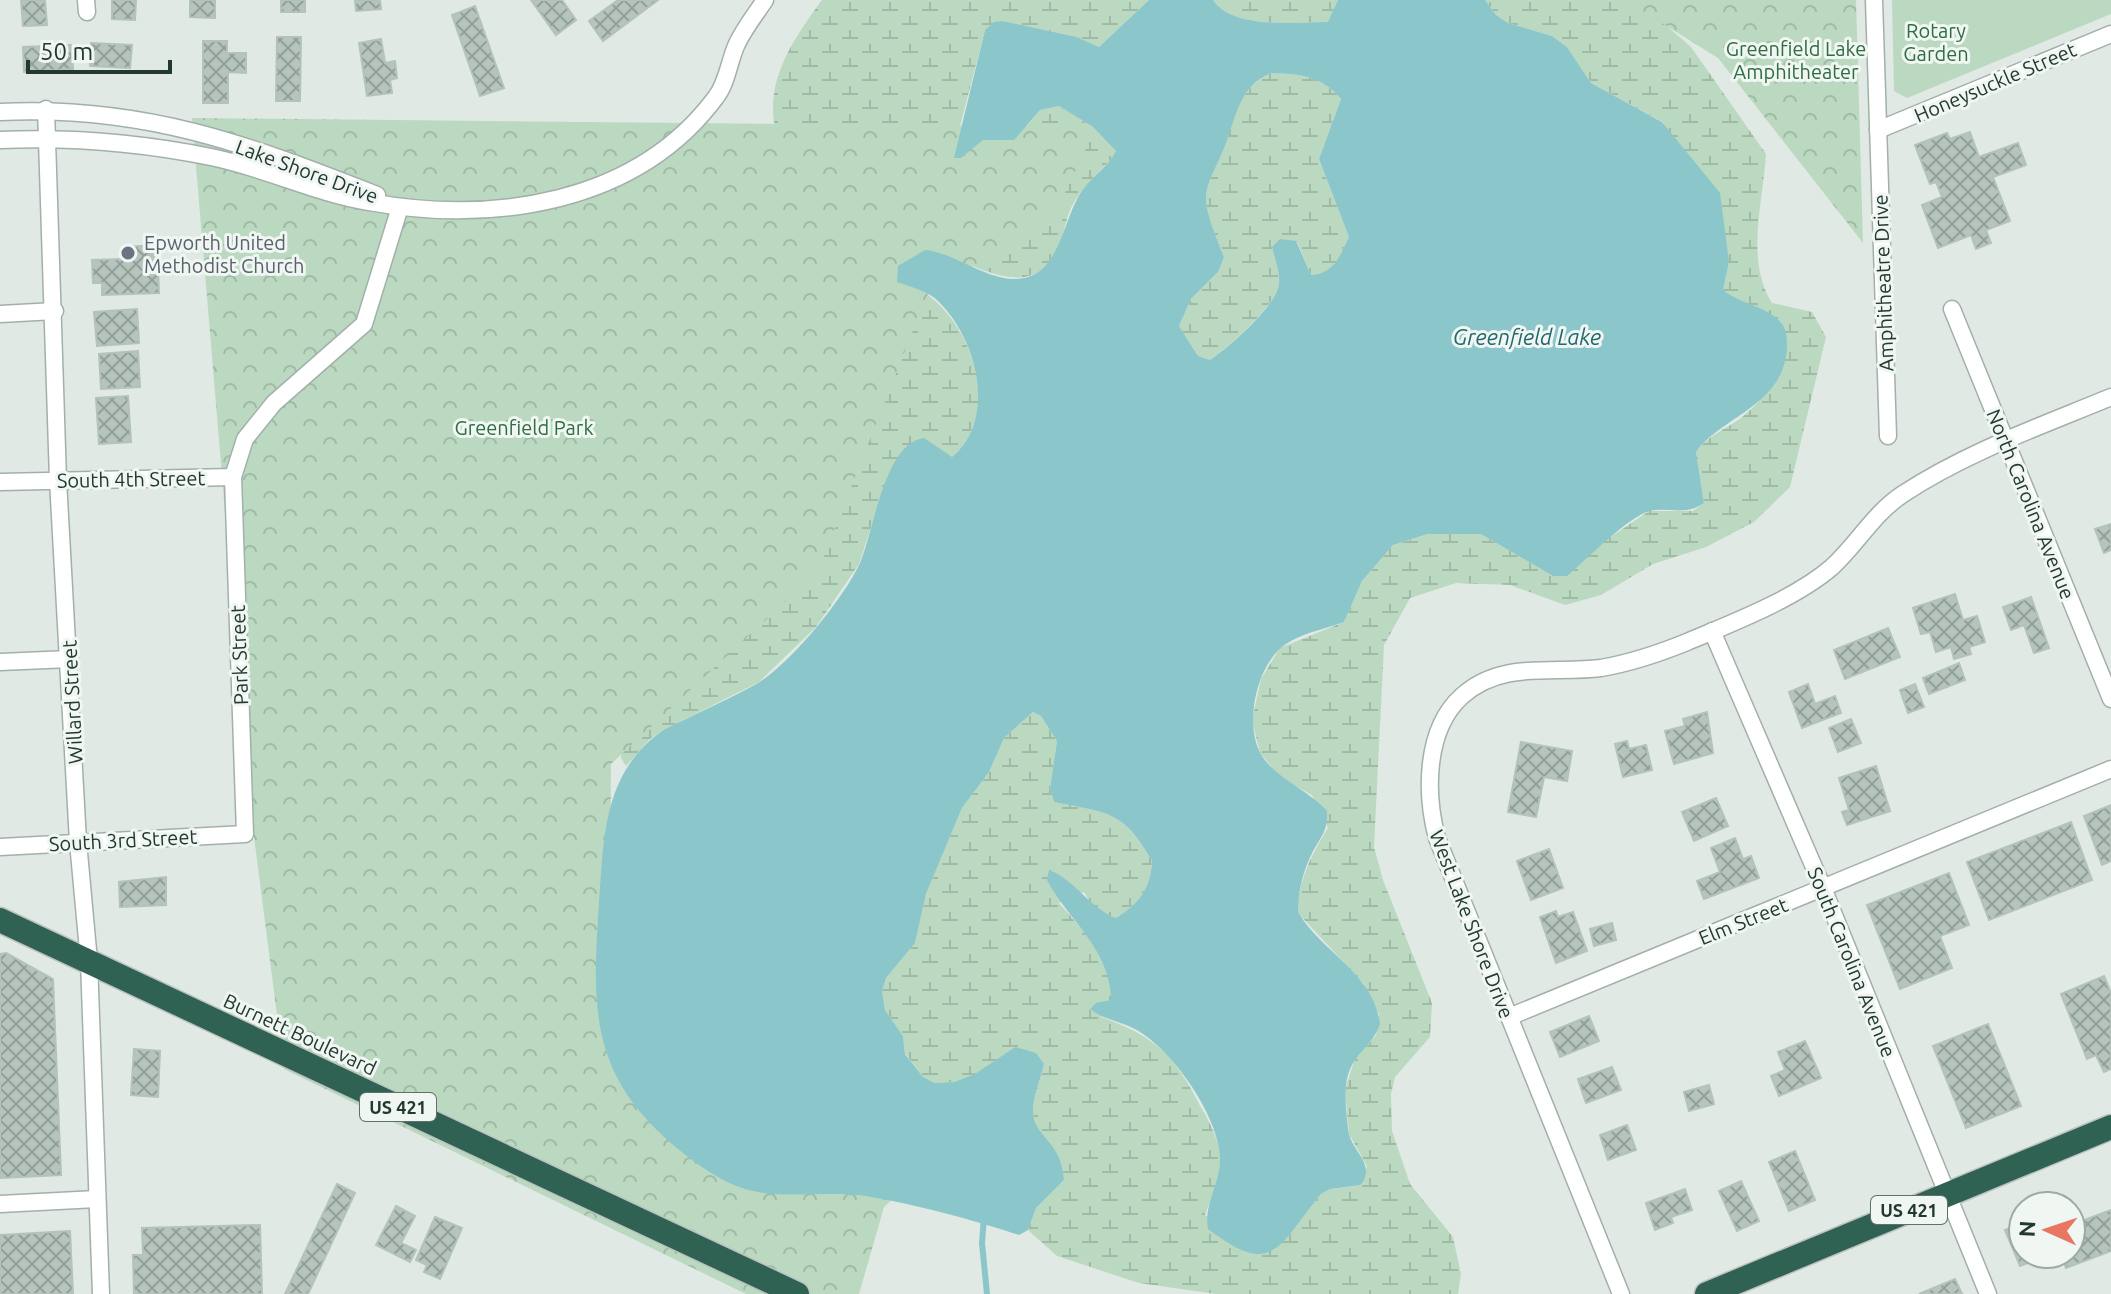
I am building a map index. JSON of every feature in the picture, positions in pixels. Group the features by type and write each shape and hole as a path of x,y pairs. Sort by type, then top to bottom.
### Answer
{"highway":[{"name":"Burnett Boulevard","path":"0,920 797,1294"},
{"name":"US 421","path":"1707,1294 2111,1127"}],"street":[{"path":"400,207 435,212 520,208 599,184 641,164 670,143 719,94 736,44 765,0"},
{"name":"Amphitheatre Drive","path":"1874,0 1888,436"},
{"name":"Honeysuckle Street","path":"1878,130 2111,34"},
{"name":"Lake Shore Drive","path":"0,112 46,109 124,115 178,127 294,163 400,207"},
{"name":"Willard Street","path":"46,109 55,311 58,480 78,842 89,961 101,1294"},
{"name":"Lake Shore Drive","path":"0,140 46,138 147,146 210,157 366,202 400,207"},
{"name":"South 4th Street","path":"0,482 233,477 245,439 274,403 342,347 369,315 400,207"},
{"name":"North Carolina Avenue","path":"1952,309 2111,699"},
{"path":"0,314 55,311"},
{"name":"West Lake Shore Drive","path":"1621,1294 1447,866 1432,819 1430,779 1442,725 1461,697 1500,675 1528,670 1604,667 1643,658 1712,631 1819,576 1845,553 1868,522 1903,494 2005,441 2111,397"},
{"name":"Park Street","path":"233,477 245,834"},
{"name":"South Carolina Avenue","path":"1712,631 1823,888 1988,1294"},
{"path":"0,662 70,659"},
{"name":"Elm Street","path":"1509,1017 2111,769"},
{"name":"South 3rd Street","path":"0,847 245,834"},
{"path":"0,1204 97,1199"}],"green space":[{"path":"822,0 1149,0 1099,47 1077,37 1003,21 985,30 959,130 1025,128 1040,110 1059,106 1093,127 1116,151 1114,156 1075,200 1060,243 1050,261 1039,271 1026,277 997,275 950,257 921,290 955,324 967,345 975,369 978,393 976,417 967,438 952,457 945,455 888,475 859,564 816,627 759,682 665,729 650,739 626,766 621,758 622,741 777,136 773,99 777,81 791,47"},
{"path":"1213,0 1338,0 1329,22 1284,23 1235,16 1222,10"},
{"path":"1485,0 1637,0 1691,47 1766,154 1757,250 1764,286 1772,303 1812,312 1826,337 1790,487 1754,522 1706,547 1653,564 1601,595 1565,605 1510,585 1456,583 1410,598 1384,645 1374,847 1383,880 1432,1003 1430,1037 1395,1077 1391,1094 1392,1131 1410,1184 1453,1237 1461,1274 1458,1294 1216,1294 1139,1283 1057,1256 1028,1230 1036,1208 1064,1180 1054,1148 1038,1129 1033,1114 1044,1064 1015,1047 976,1074 954,1082 935,1083 923,1077 905,1053 903,1036 885,1010 882,991 886,978 915,943 926,894 962,808 989,772 1004,738 1033,712 1041,716 1057,741 1050,788 1054,802 1112,816 1132,832 1152,861 1142,894 1116,918 1095,910 1084,892 1059,903 1096,948 1110,976 1111,1001 1101,1017 1137,1032 1162,1051 1183,1075 1211,1125 1220,1163 1216,1186 1205,1215 1274,1250 1321,1194 1330,1189 1362,1185 1367,1166 1349,1134 1345,1090 1354,1061 1376,1035 1379,1014 1363,983 1297,912 1307,868 1328,828 1312,795 1282,779 1260,753 1252,720 1261,679 1280,648 1344,622 1362,581 1393,545 1429,534 1481,534 1553,576 1649,511 1693,511 1704,503 1696,452 1706,441 1756,405 1773,382 1786,356 1772,316 1737,301 1723,290 1729,262 1663,122 1591,83 1567,47 1552,36 1508,23 1496,15"},
{"name":"Greenfield Lake Amphitheater","path":"1625,0 1856,0 1863,243 1718,58"},
{"name":"Rotary Garden","path":"1892,0 2111,0 2111,14 1907,98 1894,91"},
{"path":"1272,73 1319,81 1341,99 1319,159 1349,237 1331,268 1319,274 1311,275 1297,242 1272,247 1279,275 1277,291 1256,319 1210,360 1198,356 1179,326 1191,299 1218,272 1224,259 1208,214 1208,187 1239,106 1252,86"},
{"name":"Greenfield Park","path":"192,118 1096,127 1055,214 927,295 818,571 611,764 610,931 936,1158 884,1207 859,1294 746,1294 284,1069 249,798"}],"water":[{"name":"Greenfield Lake","path":"1149,0 1213,0 1222,10 1235,16 1283,23 1328,22 1338,0 1485,0 1496,15 1508,23 1552,36 1567,47 1591,83 1662,122 1720,193 1729,262 1723,290 1777,318 1786,336 1783,368 1775,384 1696,452 1704,503 1691,509 1641,514 1567,576 1553,576 1481,534 1428,534 1393,545 1362,581 1344,622 1292,640 1276,653 1267,666 1260,680 1253,713 1256,743 1269,765 1327,811 1325,828 1304,873 1298,912 1368,991 1380,1024 1355,1060 1346,1085 1348,1129 1366,1170 1361,1185 1330,1189 1321,1194 1283,1242 1261,1254 1230,1244 1208,1229 1208,1211 1220,1167 1218,1141 1212,1123 1191,1085 1149,1039 1135,1029 1090,1009 1096,1003 1111,1000 1109,982 1087,936 1047,880 1049,870 1116,918 1142,894 1152,861 1132,832 1112,816 1054,802 1050,788 1057,741 1041,716 1033,712 1004,738 989,772 962,808 926,894 915,943 886,978 882,991 885,1010 903,1036 905,1054 923,1077 935,1083 954,1082 975,1074 1015,1047 1036,1053 1044,1064 1033,1114 1038,1129 1059,1157 1064,1180 1036,1208 1028,1230 1019,1235 944,1213 866,1196 774,1194 727,1182 678,1149 649,1122 627,1095 612,1067 602,1038 597,1008 597,941 606,829 618,785 629,764 665,729 758,683 786,661 842,594 860,563 882,490 899,455 910,443 924,438 952,457 966,441 975,421 977,378 963,335 937,300 923,291 897,282 898,266 925,250 1002,278 1029,277 1051,259 1076,201 1116,151 1093,127 1059,106 1040,110 1014,140 983,140 961,158 954,158 985,30 994,22 1003,21 1077,37 1099,47","holes":["1272,73 1318,81 1341,99 1319,159 1349,237 1331,267 1311,275 1296,241 1280,239 1272,247 1279,281 1272,300 1247,329 1210,360 1198,356 1179,326 1191,299 1218,272 1224,258 1208,214 1208,187 1239,106 1252,86"]}],"building":[{"path":"21,0 45,0 47,25 23,26"},
{"path":"112,0 136,0 135,20 112,19"},
{"path":"190,0 215,0 215,18 190,17"},
{"path":"281,0 305,0 305,12 281,12"},
{"path":"355,0 380,0 381,9 356,11"},
{"path":"531,0 562,0 576,20 556,35"},
{"path":"618,0 658,0 603,41 589,21"},
{"path":"475,6 504,88 480,96 452,15"},
{"path":"277,37 301,37 300,101 276,101"},
{"path":"381,39 385,63 395,61 397,78 390,80 392,93 367,96 359,43"},
{"path":"203,41 227,41 227,53 246,53 246,73 228,72 228,103 203,103"},
{"path":"91,43 132,45 130,68 90,66"},
{"path":"71,45 73,69 24,72 23,47"},
{"path":"1970,132 1979,157 2018,143 2026,165 1993,177 2010,221 1986,230 1991,243 1976,249 1971,235 1938,248 1922,205 1942,197 1936,182 1930,184 1915,145 1947,133 1950,139"},
{"path":"157,245 159,293 102,295 102,283 93,283 92,260 125,259 125,247"},
{"path":"137,309 139,343 97,346 94,312"},
{"path":"138,351 140,387 101,389 99,354"},
{"path":"128,396 131,442 99,444 96,398"},
{"path":"2111,524 2111,550 2104,553 2095,529"},
{"path":"1955,594 1963,620 1977,616 1985,642 1969,647 1971,654 1954,659 1951,647 1936,652 1930,632 1921,634 1913,608"},
{"path":"2031,597 2049,648 2034,653 2024,625 2011,630 2003,607"},
{"path":"1888,628 1900,657 1845,679 1834,650"},
{"path":"1959,663 1965,680 1929,694 1923,678"},
{"path":"1808,684 1815,704 1835,696 1841,713 1802,728 1789,692"},
{"path":"1915,684 1924,707 1908,713 1900,690"},
{"path":"1707,712 1713,753 1674,764 1665,731 1685,726 1683,719"},
{"path":"1851,719 1861,743 1838,752 1829,728"},
{"path":"1627,741 1629,749 1646,745 1652,770 1623,777 1615,744"},
{"path":"1521,742 1572,751 1567,781 1544,777 1536,817 1508,812"},
{"path":"1876,766 1890,811 1847,825 1842,812 1849,810 1839,778"},
{"path":"1716,798 1728,826 1694,841 1682,812"},
{"path":"2111,805 2111,861 2102,865 2084,816"},
{"path":"2071,822 2092,880 1989,920 1967,862"},
{"path":"1735,838 1743,859 1751,856 1759,878 1704,899 1697,881 1720,872 1711,848"},
{"path":"1549,849 1563,888 1531,900 1517,861"},
{"path":"1949,873 1969,925 1940,936 1952,968 1900,989 1867,905"},
{"path":"166,877 166,905 120,907 119,882"},
{"path":"1556,911 1558,917 1573,912 1587,951 1556,963 1540,917"},
{"path":"1612,923 1616,940 1594,946 1590,929"},
{"path":"6,953 53,979 61,1175 0,1178 0,954"},
{"path":"2104,976 2111,993 2111,1069 2104,1072 2096,1055 2087,1059 2061,994"},
{"path":"1589,1016 1599,1041 1560,1057 1550,1032"},
{"path":"1988,1024 2021,1106 1966,1128 1933,1046"},
{"path":"1805,1041 1821,1078 1779,1096 1771,1076 1785,1070 1778,1052"},
{"path":"134,1049 160,1051 158,1097 131,1095"},
{"path":"1612,1067 1621,1090 1586,1103 1578,1079"},
{"path":"1709,1085 1714,1104 1689,1111 1684,1092"},
{"path":"1627,1125 1636,1150 1608,1160 1600,1135"},
{"path":"1795,1151 1815,1200 1789,1211 1769,1162"},
{"path":"1741,1181 1759,1221 1737,1231 1719,1191"},
{"path":"337,1184 355,1193 308,1294 285,1294"},
{"path":"1685,1189 1692,1210 1671,1217 1673,1223 1655,1230 1646,1203"},
{"path":"396,1206 415,1216 401,1243 416,1250 410,1262 376,1245"},
{"path":"2111,1210 2111,1251 2087,1260 2087,1219"},
{"path":"435,1217 462,1228 440,1279 424,1272 427,1265 416,1260"},
{"path":"260,1225 262,1294 134,1294 133,1255 143,1255 142,1228"},
{"path":"70,1231 73,1294 0,1294 0,1235"},
{"path":"1955,1279 1962,1294 1919,1294"}],"waterway":[{"path":"984,1217 982,1243 987,1294"}],"place":[{"name":"Epworth United Methodist Church","path":"128,253"}]}
